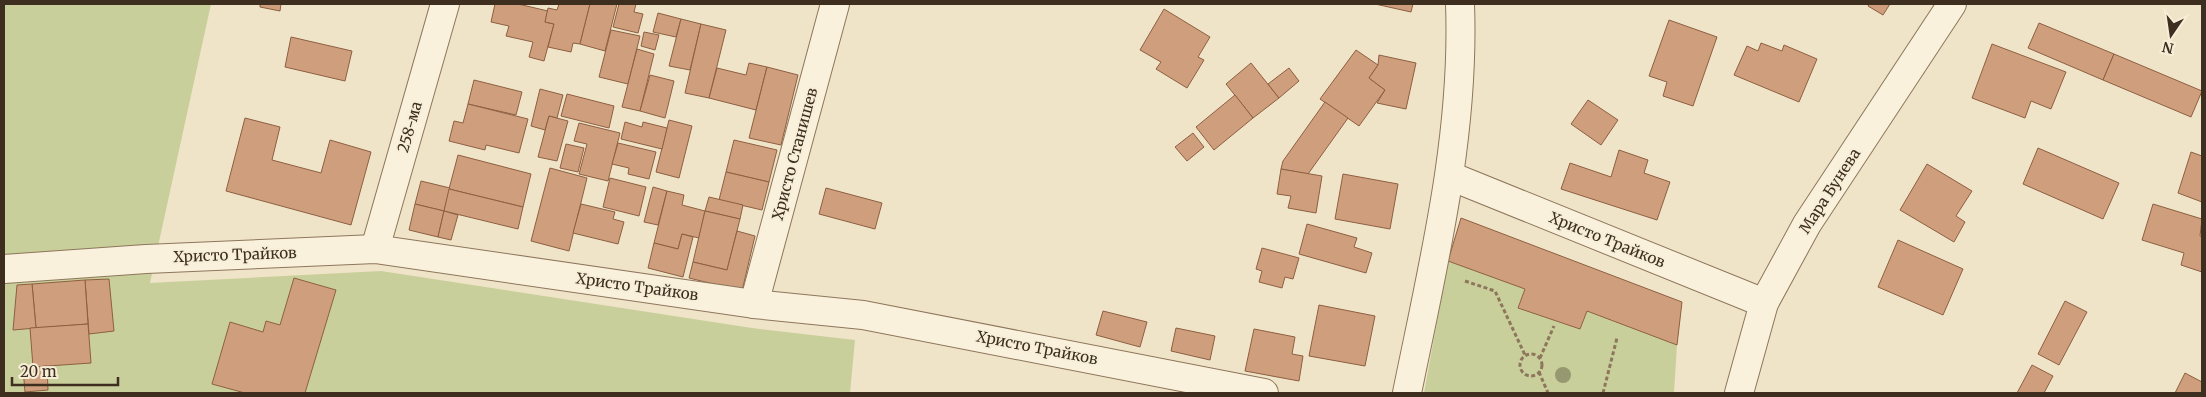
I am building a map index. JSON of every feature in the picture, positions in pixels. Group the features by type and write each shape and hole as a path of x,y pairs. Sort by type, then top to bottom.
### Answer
{"street":[{"name":"258-ма","path":"375,249 445,4"},
{"name":"Христо Станишев","path":"754,304 835,4"},
{"path":"1407,393 1450,176 1462,52 1460,4"},
{"name":"Мара Бунева","path":"1739,393 1764,303 1807,224 1952,4"},
{"name":"Христо Трайков","path":"1450,176 1764,303"},
{"name":"Христо Трайков","path":"4,269 146,259 375,249 754,304 862,315 1264,393"}],"path":[{"path":"1465,280 1495,291 1526,355"},
{"path":"1540,358 1531,354 1526,355 1522,358 1520,369 1529,376 1539,372 1542,368 1540,358 1554,326"},
{"path":"1603,393 1617,338"},
{"path":"1539,372 1548,393"}],"green space":[{"path":"4,4 211,4 150,283 381,271 752,328 855,340 850,393 4,393"},
{"path":"1448,261 1525,289 1518,308 1580,329 1587,311 1677,345 1674,393 1424,393"}],"building":[{"path":"260,4 281,4 280,11 260,7"},
{"path":"495,4 518,4 548,11 545,22 554,24 544,61 529,57 533,42 506,36 509,26 491,22"},
{"path":"559,4 590,4 580,44 573,43 571,52 548,47 554,24 545,22 548,8 557,10"},
{"path":"590,4 617,4 605,51 580,44"},
{"path":"619,4 636,4 634,12 643,14 638,33 613,27"},
{"path":"1375,4 1413,4 1411,12"},
{"path":"1869,4 1890,4 1883,15 1868,6"},
{"path":"1164,9 1210,37 1198,57 1204,60 1187,88 1156,69 1161,62 1140,50"},
{"path":"658,13 681,19 676,37 653,32"},
{"path":"681,19 701,24 690,70 669,66"},
{"path":"1669,20 1717,37 1693,106 1663,96 1667,82 1649,76"},
{"path":"2039,23 2114,54 2103,80 2028,48"},
{"path":"701,24 726,30 709,98 685,93"},
{"path":"611,30 640,36 628,84 599,77"},
{"path":"644,32 659,35 655,50 641,46"},
{"path":"291,37 352,51 345,81 285,67"},
{"path":"1761,43 1782,51 1784,45 1817,59 1799,102 1734,75 1747,46 1758,51"},
{"path":"1992,44 2066,72 2051,109 2031,101 2025,118 1972,98"},
{"path":"637,49 654,54 640,111 622,107"},
{"path":"1356,50 1378,65 1369,78 1385,90 1359,126 1320,99"},
{"path":"2114,54 2202,91 2191,117 2103,80"},
{"path":"1379,55 1416,63 1406,109 1377,103 1385,90 1369,78 1378,65"},
{"path":"749,63 767,67 756,110 709,98 717,68 746,75"},
{"path":"1251,63 1279,98 1253,118 1226,84"},
{"path":"767,67 798,75 781,145 749,138"},
{"path":"1289,68 1299,81 1279,98 1268,84"},
{"path":"650,75 674,81 665,118 640,111"},
{"path":"474,80 522,92 516,115 468,104"},
{"path":"540,89 563,95 557,118 549,116 545,130 531,126"},
{"path":"567,94 614,106 609,128 561,116"},
{"path":"1235,95 1253,118 1214,150 1196,127"},
{"path":"1588,100 1618,120 1601,145 1571,124"},
{"path":"1325,102 1348,118 1308,174 1281,169 1283,161"},
{"path":"468,104 528,119 519,153 486,145 485,150 449,141 454,121 463,123"},
{"path":"549,116 568,121 557,161 538,157"},
{"path":"245,118 280,127 272,160 321,173 330,140 371,152 351,225 226,191"},
{"path":"669,120 692,126 679,178 656,172"},
{"path":"625,122 642,127 643,122 667,128 662,149 621,139"},
{"path":"579,123 620,133 608,181 579,174 587,144 574,141"},
{"path":"1193,133 1204,147 1187,161 1175,147"},
{"path":"734,140 777,150 769,182 726,172"},
{"path":"618,143 656,152 649,179 628,174 629,168 612,164"},
{"path":"566,144 584,148 578,172 560,168"},
{"path":"2038,148 2119,183 2103,219 2023,184"},
{"path":"1619,150 1648,160 1644,173 1670,182 1657,220 1561,189 1570,163 1611,177"},
{"path":"2191,152 2202,156 2202,202 2178,193"},
{"path":"458,155 531,174 523,207 449,189"},
{"path":"1927,164 1972,191 1956,216 1965,222 1954,242 1900,210"},
{"path":"550,168 587,178 569,251 531,241"},
{"path":"1281,169 1322,176 1316,213 1288,208 1291,196 1277,194"},
{"path":"726,172 769,182 762,210 719,200"},
{"path":"1343,174 1398,184 1390,229 1335,219"},
{"path":"610,178 646,187 639,216 603,207"},
{"path":"421,181 450,188 444,211 415,204"},
{"path":"653,187 667,191 658,225 644,222"},
{"path":"826,188 882,203 875,229 819,214"},
{"path":"449,189 523,207 518,229 444,211"},
{"path":"667,191 684,195 682,205 705,211 699,238 682,234 678,249 654,243"},
{"path":"709,197 743,205 740,219 705,211"},
{"path":"415,204 444,211 438,237 409,230"},
{"path":"581,204 615,212 613,219 624,222 618,244 573,233"},
{"path":"2153,204 2202,219 2200,236 2202,237 2202,272 2181,265 2184,253 2142,240"},
{"path":"444,211 458,215 451,240 438,237"},
{"path":"705,211 740,219 727,270 693,262"},
{"path":"1461,218 1682,302 1677,345 1587,311 1580,329 1518,308 1525,289 1448,261"},
{"path":"1307,224 1357,238 1354,247 1372,253 1366,273 1299,254"},
{"path":"737,231 755,236 742,291 689,278 693,262 727,270"},
{"path":"682,234 693,237 683,277 648,268 654,243 678,249"},
{"path":"1898,240 1963,269 1943,315 1878,287"},
{"path":"1262,248 1299,258 1293,279 1285,277 1282,288 1259,282 1262,271 1256,269"},
{"path":"294,278 336,290 305,393 245,393 212,384 230,322 263,332 266,321 280,325"},
{"path":"109,279 114,331 89,334 85,280"},
{"path":"85,280 88,324 36,328 32,284"},
{"path":"32,284 36,328 13,330 17,285"},
{"path":"2065,301 2087,312 2059,365 2038,354"},
{"path":"1319,305 1375,316 1365,366 1309,356"},
{"path":"1103,311 1147,322 1140,347 1096,335"},
{"path":"88,324 91,363 33,367 30,328"},
{"path":"1176,328 1215,336 1210,360 1171,351"},
{"path":"1254,329 1295,337 1292,354 1303,356 1299,381 1245,371"},
{"path":"2032,365 2053,376 2044,393 2017,393"},
{"path":"47,366 48,390 25,392 23,368"},
{"path":"2185,373 2202,382 2202,393 2175,393"}]}
